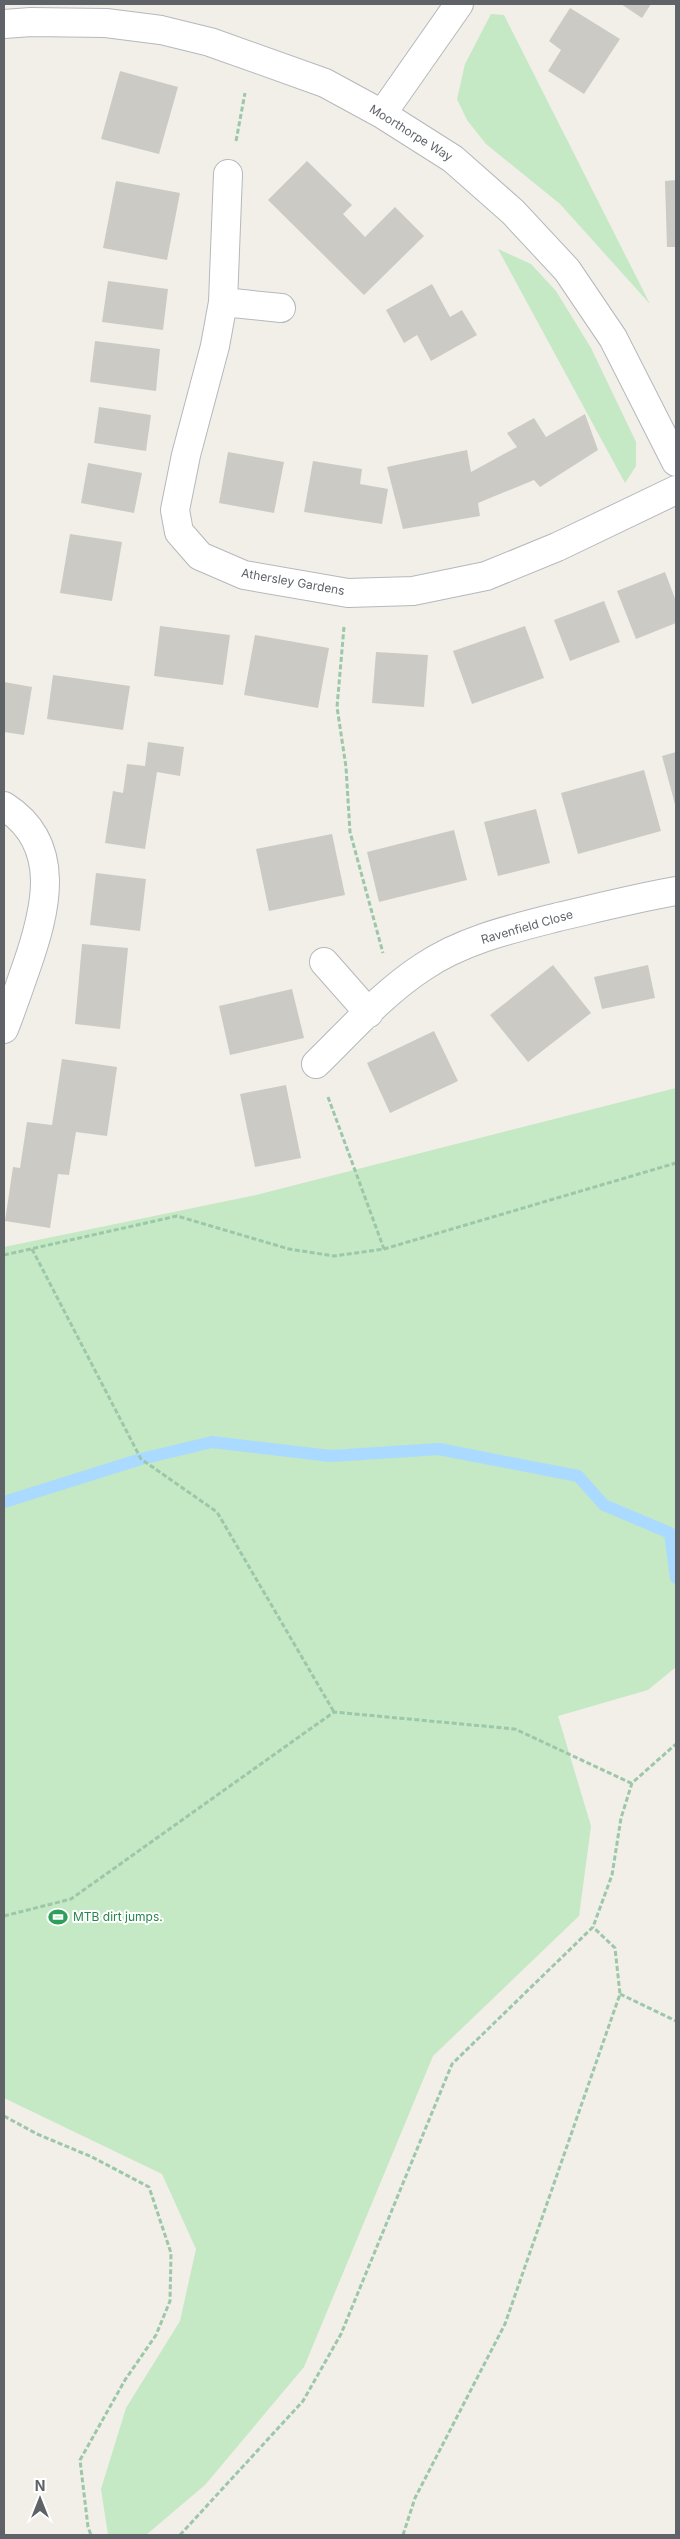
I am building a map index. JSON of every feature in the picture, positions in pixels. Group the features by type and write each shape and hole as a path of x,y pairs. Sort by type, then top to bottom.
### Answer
{"street":[{"path":"382,114 459,4"},
{"name":"Moorthorpe Way","path":"4,24 31,22 106,23 161,30 250,55 325,83 382,114 453,159 513,212 567,270 614,338 676,462"},
{"name":"Athersley Gardens","path":"228,174 223,302 215,346 186,455 175,510 179,532 200,556 244,575 348,593 412,590 486,576 557,547 676,490"},
{"path":"223,302 281,308"},
{"path":"4,806 25,821 37,840 44,861 46,888 39,930 4,1029"},
{"name":"Ravenfield Close","path":"316,1064 393,989 423,967 451,951 495,933 632,899 676,891"},
{"path":"324,962 369,1013"}],"path":[{"path":"228,174 242,115 250,55"},
{"path":"348,593 336,706 346,767 350,832 393,989"},
{"path":"316,1064 384,1249"},
{"path":"4,1255 177,1216 289,1249 334,1256 384,1249 676,1163"},
{"path":"32,1249 140,1459 217,1512 334,1712"},
{"path":"4,1916 71,1899 334,1712 515,1729 633,1783"},
{"path":"180,2535 303,2401 342,2334 452,2064 592,1926 612,1875 621,1818 633,1783 676,1744"},
{"path":"403,2535 415,2498 505,2324 620,1994 615,1948 592,1926"},
{"path":"620,1994 676,2022"},
{"path":"4,2116 37,2134 92,2156 149,2187 171,2253 170,2301 156,2335 125,2380 80,2460 88,2527 92,2535"}],"green space":[{"path":"491,14 504,15 650,304 560,204 486,144 467,120 457,99 465,64"},
{"path":"498,249 531,264 556,291 591,348 636,442 636,466 625,483"},
{"path":"676,1088 676,1667 648,1690 558,1716 591,1826 579,1916 433,2056 304,2367 205,2485 146,2535 108,2535 101,2489 126,2408 180,2321 196,2249 162,2174 4,2098 4,1247 256,1195"}],"building":[{"path":"621,4 651,4 642,18"},
{"path":"570,8 620,39 584,94 548,71 561,50 549,41"},
{"path":"120,71 178,87 159,154 101,139"},
{"path":"307,161 352,205 343,214 365,237 395,207 424,236 364,295 268,200"},
{"path":"676,180 676,247 667,247 665,181"},
{"path":"116,181 180,193 167,260 103,248"},
{"path":"108,281 168,289 163,330 102,322"},
{"path":"432,284 450,317 462,310 477,335 431,361 417,335 404,343 386,310"},
{"path":"95,341 160,349 156,391 90,382"},
{"path":"99,407 151,415 146,451 94,443"},
{"path":"585,414 598,450 540,487 534,480 478,503 480,516 403,529 387,467 467,450 471,472 517,447 507,433 534,418 546,437"},
{"path":"228,452 284,462 274,513 219,503"},
{"path":"313,461 362,469 360,484 388,489 382,524 304,512"},
{"path":"88,463 142,473 134,513 81,503"},
{"path":"70,534 122,542 112,601 60,593"},
{"path":"665,572 676,601 676,623 636,639 617,591"},
{"path":"604,601 620,642 570,661 554,620"},
{"path":"160,626 230,635 223,685 154,676"},
{"path":"525,626 544,678 472,704 453,651"},
{"path":"255,635 329,648 318,708 244,695"},
{"path":"376,652 428,655 424,707 372,703"},
{"path":"53,675 130,686 123,730 47,719"},
{"path":"4,682 32,687 24,735 4,732"},
{"path":"148,742 184,747 180,776 157,772 145,849 105,843 113,791 123,793 127,764 145,766"},
{"path":"676,752 676,808 662,756"},
{"path":"644,770 661,831 578,854 561,793"},
{"path":"536,809 550,863 498,876 484,822"},
{"path":"454,830 467,880 379,902 367,852"},
{"path":"332,834 345,895 269,911 256,849"},
{"path":"96,873 146,879 140,931 90,925"},
{"path":"82,944 128,948 120,1029 75,1024"},
{"path":"553,965 591,1013 528,1062 490,1015"},
{"path":"648,965 655,998 602,1009 594,977"},
{"path":"292,989 304,1038 230,1055 219,1006"},
{"path":"434,1031 458,1081 390,1113 367,1063"},
{"path":"62,1059 117,1067 107,1136 76,1132 69,1175 58,1174 50,1228 5,1221 13,1167 20,1168 27,1122 52,1125"},
{"path":"286,1085 301,1158 255,1167 240,1094"}],"waterway":[{"path":"4,1502 141,1459 212,1442 331,1456 439,1449 578,1476 604,1505 670,1533 676,1578"}],"place":[{"name":"MTB dirt jumps.","path":"58,1917"}]}
